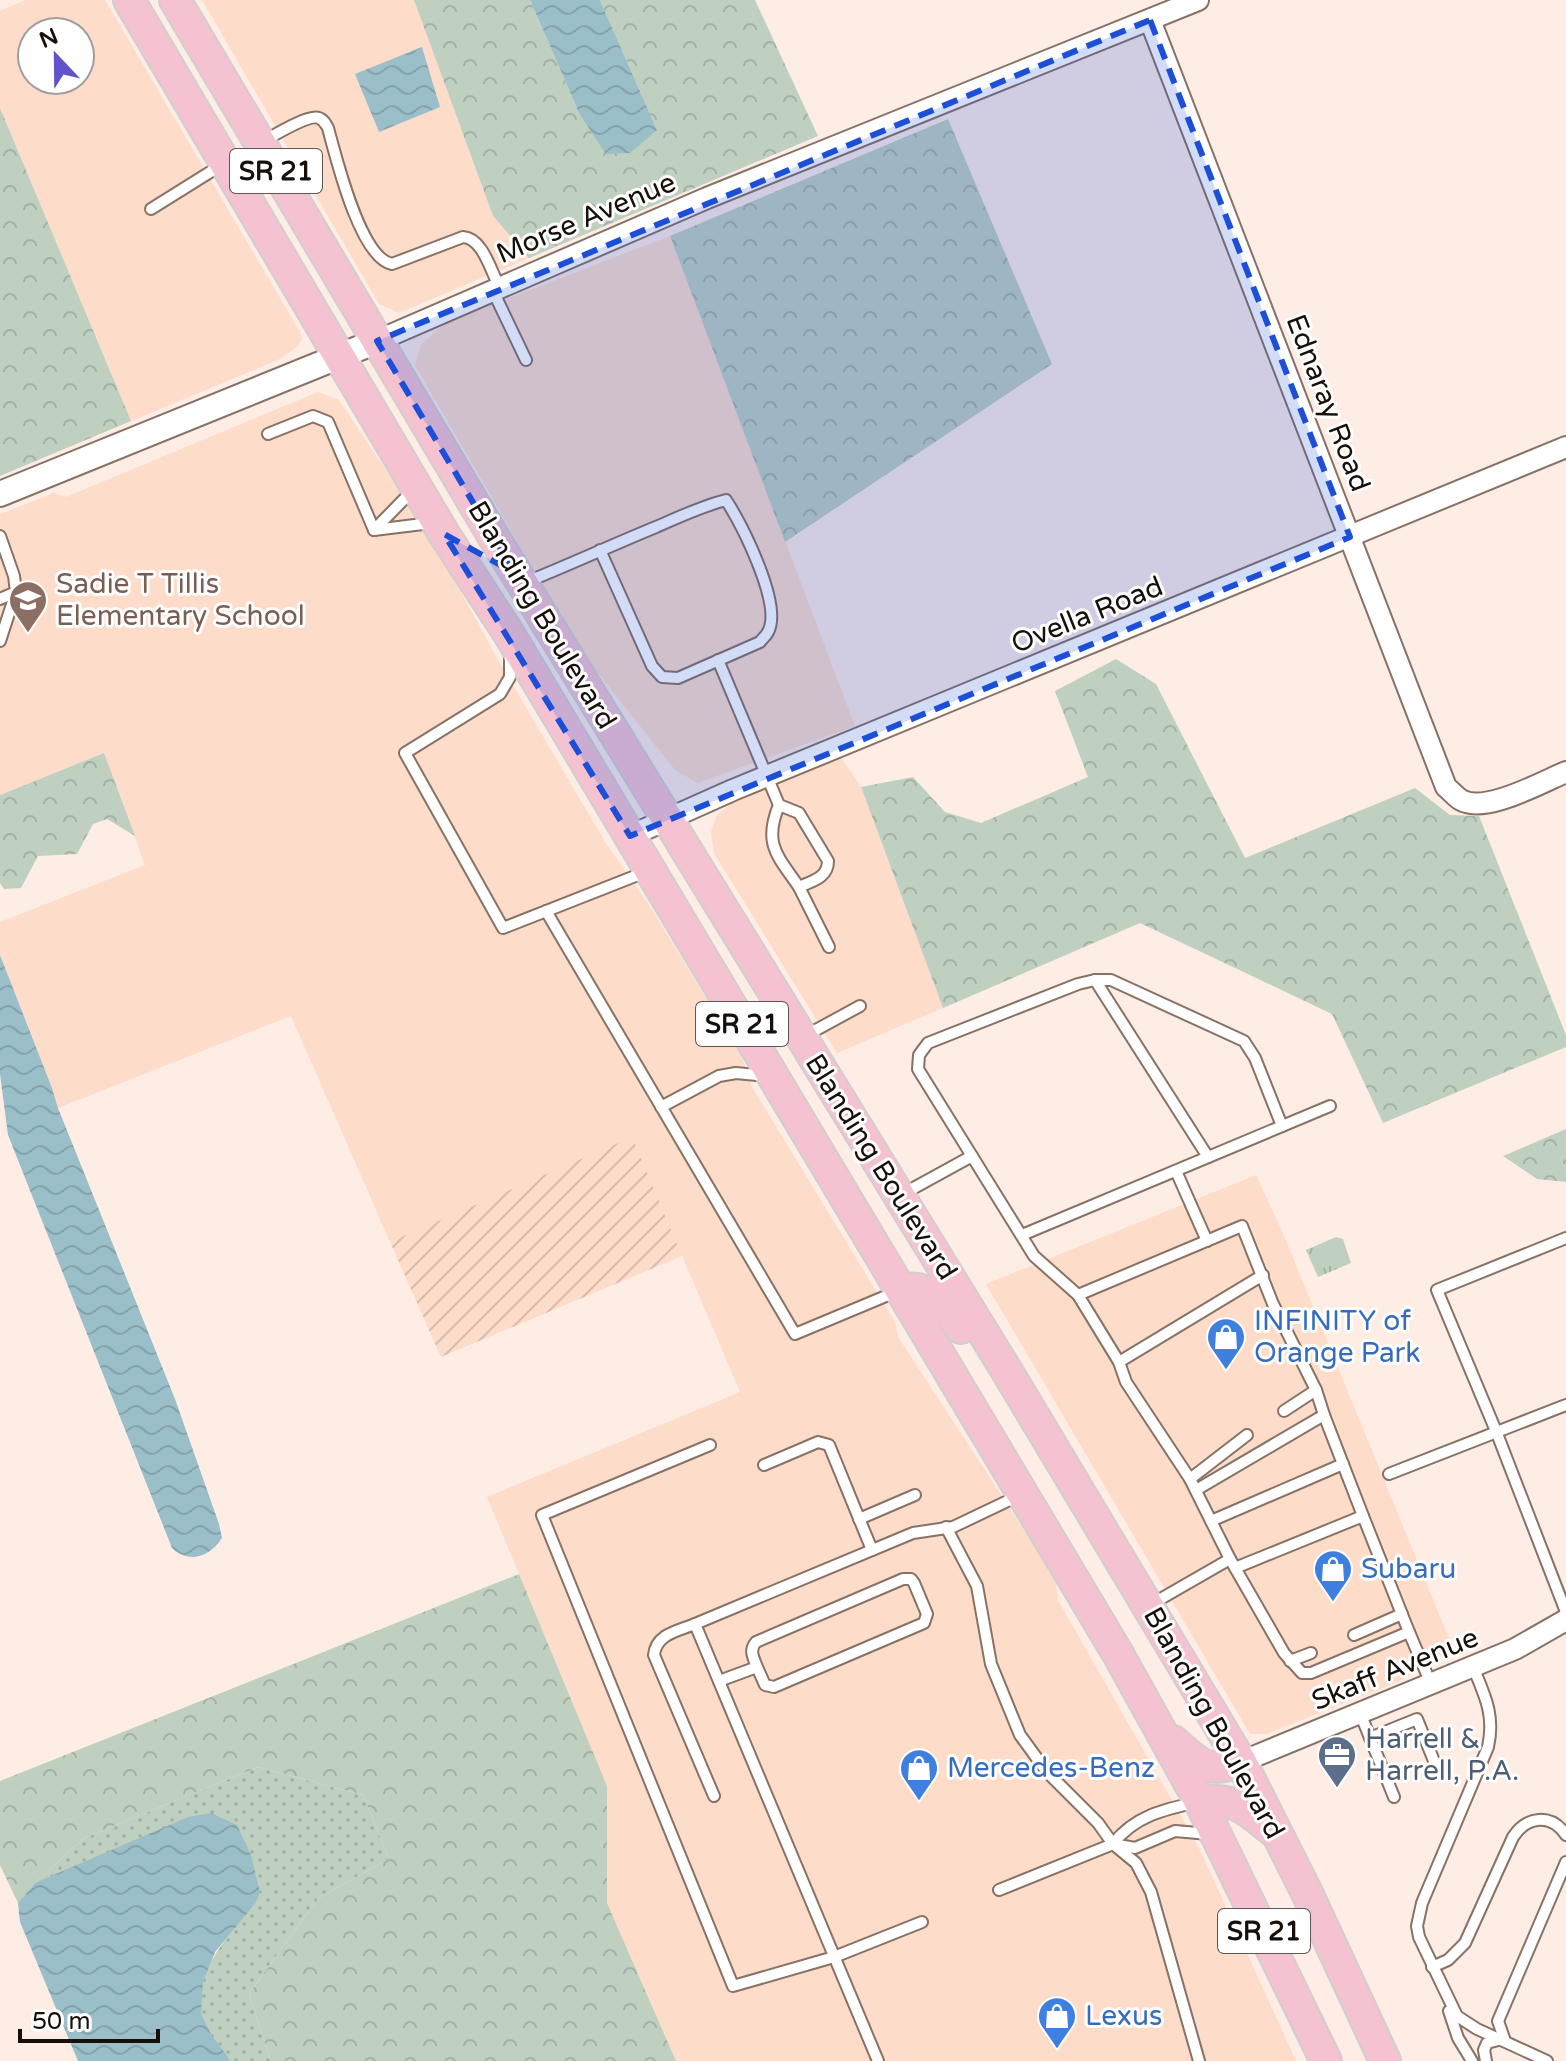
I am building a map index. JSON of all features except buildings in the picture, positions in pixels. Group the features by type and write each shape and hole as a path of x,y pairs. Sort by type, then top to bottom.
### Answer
{"main road":[{"path":"136,12 176,2"},
{"name":"Blanding Boulevard","path":"176,2 522,583 1077,1487 1241,1762 1385,2061"},
{"name":"Blanding Boulevard","path":"136,12 441,529 509,634 1162,1732 1200,1802 1326,2061"},
{"path":"441,529 478,553 487,569 498,579 522,583"},
{"path":"901,1290 913,1287 922,1289 949,1310 1036,1449 1077,1487"},
{"path":"1162,1732 1202,1765 1217,1769 1241,1762"},
{"path":"1200,1802 1220,1799 1241,1806 1278,1835"}],"street":[{"name":"Morse Avenue","path":"0,494 377,341 893,122 1198,0"},
{"name":"Ednaray Road","path":"1150,20 1446,787 1462,801 1478,805 1497,801 1566,772"},
{"name":"Ovella Road","path":"630,836 768,776 1566,447"},
{"name":"Skaff Avenue","path":"1241,1762 1515,1649 1566,1620"}],"lane":[{"path":"260,143 307,119 323,120 357,220 380,259 392,264 463,237 469,237 479,245 526,360"},
{"path":"151,209 225,163"},
{"path":"268,434 313,416 328,422 374,530"},
{"path":"374,530 408,497 415,485"},
{"path":"522,583 600,550 726,500 763,574 772,616 768,632 760,642 678,678 662,677 652,666 600,550"},
{"path":"374,530 419,523 441,529"},
{"path":"0,536 16,592 0,641"},
{"path":"0,599 16,592"},
{"path":"509,634 510,677 500,694 405,753 503,928 650,870"},
{"path":"718,660 779,805 771,825 771,839 829,947"},
{"path":"779,805 799,813 828,861 825,875 799,887"},
{"path":"546,911 795,1334 901,1290"},
{"path":"1095,980 1208,1157"},
{"path":"1282,1126 1255,1058 1244,1041 1111,980 1078,984 928,1043 919,1055 918,1069 1034,1256 1078,1295 1119,1362 1126,1382 1190,1479 1232,1564 1290,1661 1302,1673 1311,1673 1409,1632"},
{"path":"802,1037 860,1006"},
{"path":"661,1107 719,1076 736,1073 774,1077"},
{"path":"1022,1235 1330,1106"},
{"path":"899,1196 972,1156"},
{"path":"1176,1171 1207,1241"},
{"path":"1078,1295 1242,1226 1273,1304 1316,1390 1431,1684"},
{"path":"1566,1238 1437,1290 1566,1612"},
{"path":"1119,1362 1263,1275"},
{"path":"1284,1411 1316,1390"},
{"path":"1389,1474 1566,1405"},
{"path":"1196,1490 1324,1415"},
{"path":"1190,1479 1247,1435"},
{"path":"764,1465 818,1442 829,1445 872,1550"},
{"path":"710,1445 542,1515 733,1986 834,1957 922,1922"},
{"path":"1211,1521 1343,1464"},
{"path":"714,1796 654,1655 660,1638 921,1530 960,1524 1023,1494"},
{"path":"859,1519 915,1495"},
{"path":"1149,1606 1232,1564 1363,1516"},
{"path":"946,1527 977,1586 991,1664 1020,1735 1047,1772 1098,1823 1113,1844 1136,1863 1151,1892 1199,2061"},
{"path":"903,1579 911,1579 914,1583 927,1614 924,1623 774,1687 765,1685 757,1667 751,1653 756,1642 903,1579"},
{"path":"1354,1635 1402,1614"},
{"path":"695,1624 878,2061"},
{"path":"1290,1661 1311,1653"},
{"path":"719,1681 757,1667"},
{"path":"1473,1667 1490,1712 1492,1728 1488,1747 1419,1915 1419,1937 1457,2016 1477,2029 1547,2061"},
{"path":"1360,1713 1394,1797"},
{"path":"1370,1738 1417,1719 1438,1771"},
{"path":"999,1890 1113,1844 1125,1829 1165,1809 1200,1802"},
{"path":"1432,1967 1448,1960 1465,1943 1513,1837 1522,1825 1546,1819 1558,1824 1566,1835"},
{"path":"1113,1844 1135,1848 1175,1831 1216,1835"},
{"path":"1504,2040 1498,2021 1566,1862"},
{"path":"1446,1997 1458,2038 1472,2061"},
{"path":"1486,2061 1484,2050 1487,2043 1504,2040"}],"highlighted area":[{"path":"1150,20 1350,537 630,836 444,534 515,573 377,341"}],"shaded area":[{"path":"25,0 105,0 300,332 302,339 297,347 278,360 131,421 0,108 0,11"},
{"path":"202,0 414,0 493,216 529,258 399,313 379,304"},
{"path":"670,236 855,726 698,783 675,770 582,653 415,365 421,344 447,322"},
{"path":"318,392 339,400 432,539 497,658 605,842 647,902 741,1054 752,1087 895,1322 898,1337 1055,1577 1058,1600 1200,1850 1296,2061 676,2061 607,1903 607,1786 487,1497 740,1392 632,1138 390,1242 291,1016 58,1108 0,955 0,922 145,865 104,753 0,795 0,514 54,493 66,497"},
{"path":"841,757 861,787 943,1008 837,1053 714,853 711,832 717,815 741,796"},
{"path":"632,1137 682,1256 441,1357 390,1242"},
{"path":"1256,1175 1282,1231 1453,1648 1402,1680 1267,1734 1250,1734 986,1284"}],"green space":[{"path":"414,0 530,0 579,113 657,130 600,0 755,0 818,136 529,258 493,216"},
{"path":"0,108 131,421 0,476"},
{"path":"948,119 1052,364 785,542 670,236"},
{"path":"1116,659 1156,684 1245,858 1415,788 1450,815 1479,816 1566,1035 1566,1047 1383,1123 1332,1014 1140,923 943,1008 861,787 913,777 945,812 981,823 1088,777 1055,691"},
{"path":"104,753 135,836 107,819 93,824 77,854 38,856 21,888 4,889 0,883 0,795"},
{"path":"1566,1129 1566,1182 1537,1179 1503,1156"},
{"path":"1336,1237 1343,1239 1351,1263 1318,1277 1306,1250"},
{"path":"519,1574 607,1786 607,1903 676,2061 271,2061 249,1994 318,1898 389,1859 363,1795 258,1767 84,1838 18,1903 0,1865 0,1781"},
{"path":"258,1767 363,1795 389,1859 318,1898 249,1994 271,2061 231,2061 205,2026 200,1997 208,1967 216,1953 255,1904 35,1883 84,1838"}],"water":[{"path":"530,0 600,0 657,130 630,153 606,154 579,113"},
{"path":"422,47 440,107 379,132 355,74"},
{"path":"0,955 175,1399 219,1524 222,1538 205,1554 185,1556 172,1548 8,1135 0,1074"},
{"path":"211,1813 237,1825 251,1855 260,1892 255,1904 215,1952 203,1982 201,2014 212,2036 231,2061 78,2061 20,1922 18,1903 35,1883 188,1817"}],"place":[{"name":"Sadie T Tillis Elementary School","path":"28,634"},
{"name":"INFINITY of Orange Park","path":"1226,1371"},
{"name":"Subaru","path":"1333,1603"},
{"name":"Harrell & Harrell, P.A.","path":"1337,1789"},
{"name":"Mercedes-Benz","path":"919,1802"},
{"name":"Lexus","path":"1057,2050"}]}
